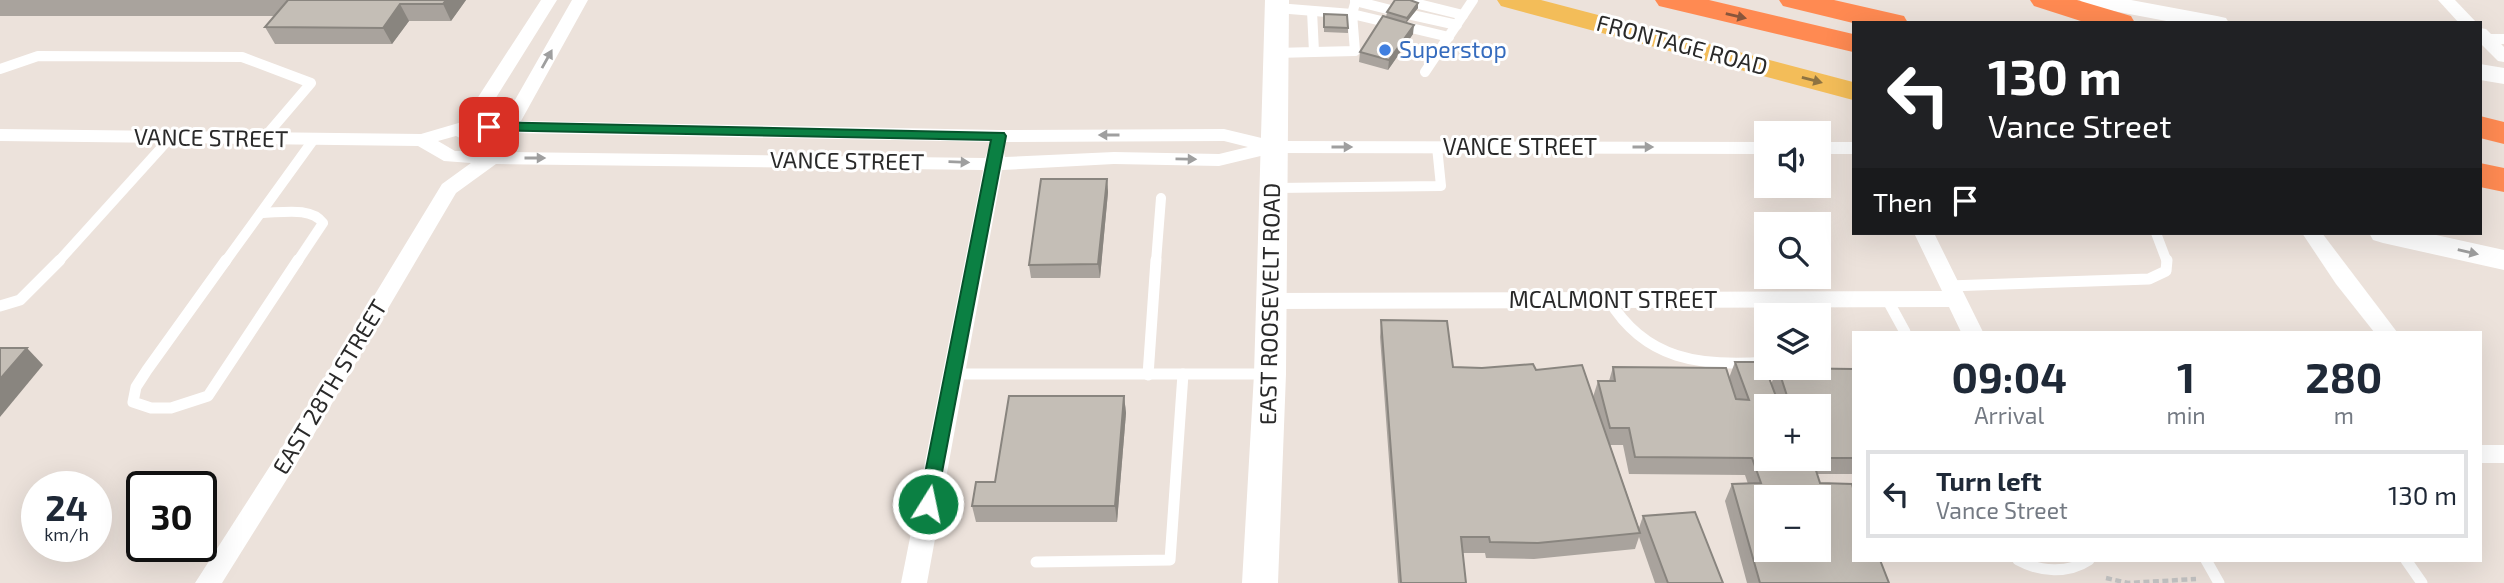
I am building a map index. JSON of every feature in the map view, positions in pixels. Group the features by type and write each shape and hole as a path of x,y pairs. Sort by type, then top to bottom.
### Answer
{"highway":[{"path":"1670,0 1852,43"},
{"path":"1794,0 1884,21"},
{"path":"2045,0 2129,10"},
{"path":"2482,128 2504,133"},
{"path":"2482,145 2504,149"},
{"path":"2482,175 2504,180"},
{"path":"2482,202 2504,205"}],"main road":[{"name":"FRONTAGE ROAD","path":"1510,0 1852,91"},
{"path":"2092,0 2129,10 2203,21"},
{"name":"EAST ROOSEVELT ROAD","path":"1260,583 1270,374 1275,8"},
{"path":"2482,72 2504,76"},
{"path":"2392,235 2504,260"}],"street":[{"name":"EAST 28TH STREET","path":"449,189 451,156 549,0"},
{"name":"EAST 28TH STREET","path":"208,583 289,456 449,189 492,157 580,0"},
{"path":"2446,0 2467,21"},
{"path":"2483,36 2504,57"},
{"name":"VANCE STREET","path":"0,135 422,140 468,126 999,136 1224,135 1274,147"},
{"path":"914,583 999,136"},
{"name":"VANCE STREET","path":"422,140 451,156 994,164 1114,158 1219,160 1274,147 1754,148"},
{"path":"1831,148 1852,148"},
{"path":"1925,235 1971,331"},
{"path":"2313,235 2343,279 2385,331"},
{"name":"MCALMONT STREET","path":"1270,301 1815,300 1887,299 1952,293"}],"lane":[{"path":"1402,0 1463,15"},
{"path":"1425,72 1473,0"},
{"path":"1274,53 1355,51 1352,15 1355,1 1391,9"},
{"path":"1275,8 1352,15 1449,37"},
{"path":"1312,11 1314,52"},
{"path":"1412,15 1457,25"},
{"path":"2483,36 2504,39"},
{"path":"0,69 38,56 242,57 311,83 264,138"},
{"path":"0,306 20,300 69,251 171,137"},
{"path":"261,213 308,213 318,216 323,223 208,396 185,406 150,408 133,402 136,387 147,370 314,139"},
{"path":"1273,188 1441,186 1437,147"},
{"path":"1148,374 1161,198"},
{"path":"1952,293 2149,279 2166,271 2167,260 2157,235"},
{"path":"1887,299 1904,331"},
{"path":"1609,300 1618,319 1629,332 1648,344 1703,363 1754,364"},
{"path":"953,374 1270,374"},
{"path":"1036,562 1170,560 1183,374"},
{"path":"2026,562 2057,570 2087,562"},
{"path":"2207,562 2219,583"},
{"path":"2407,562 2422,583"}],"path":[{"path":"2106,578 2128,583 2201,579"}],"building":[{"path":"288,0 446,0 443,4 400,4 383,28 265,27"},
{"path":"1395,0 1418,3 1407,18 1387,12"},
{"path":"1324,14 1347,15 1348,28 1324,27"},
{"name":"Superstop","path":"1383,16 1414,25 1389,60 1360,52"},
{"path":"1041,179 1107,179 1098,264 1029,265"},
{"path":"1381,320 1447,321 1453,367 1533,364 1536,370 1582,365 1640,533 1538,543 1490,542 1489,537 1461,537 1466,583 1401,583"},
{"path":"0,348 27,348 0,379"},
{"path":"1735,362 1754,362 1754,380 1770,380 1775,394 1754,394 1754,464 1752,458 1635,457 1629,428 1610,428 1598,381 1615,381 1613,367 1726,368 1736,399 1749,400"},
{"path":"1831,369 1852,369 1852,458 1831,458 1831,394 1786,394 1782,380 1831,380"},
{"path":"1009,396 1124,396 1115,506 972,506 976,482 995,482"},
{"path":"1757,471 1816,471 1820,483 1852,484 1852,562 1881,562 1889,583 1760,583 1754,562 1831,562 1831,485 1754,485 1754,562 1732,484 1761,483"},
{"path":"1695,512 1723,583 1668,583 1643,516"}],"place":[{"name":"Superstop","path":"1385,50"}],"route":[{"path":"489,127 999,136 928,504"}]}
